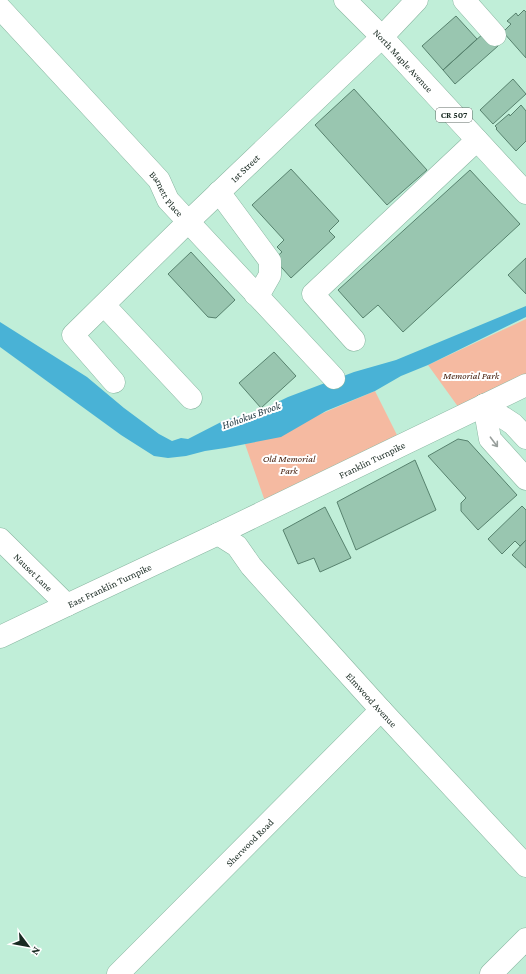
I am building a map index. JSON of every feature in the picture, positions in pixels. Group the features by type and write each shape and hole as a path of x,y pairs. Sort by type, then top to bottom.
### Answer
{"street":[{"name":"North Maple Avenue","path":"345,0 382,37 526,193"},
{"name":"1st Street","path":"114,382 73,335 219,192 382,37 417,0"},
{"path":"464,0 495,35"},
{"name":"Barnett Place","path":"0,8 159,180 168,200 334,378"},
{"path":"354,340 312,294 477,140"},
{"path":"219,192 270,261 270,275 262,289 255,294"},
{"path":"104,305 191,398"},
{"name":"Franklin Turnpike","path":"218,534 526,385"},
{"path":"484,405 513,424 526,438"},
{"path":"484,405 490,439 526,479"},
{"name":"East Franklin Turnpike","path":"0,637 218,534"},
{"name":"Elmwood Avenue","path":"218,534 236,546 250,566 526,866"},
{"name":"Nauset Lane","path":"0,539 67,605"},
{"name":"Sherwood Road","path":"118,974 381,710"},
{"path":"491,974 526,939"}],"green space":[{"name":"Memorial Park","path":"526,319 526,374 481,400 464,415 428,365"},
{"name":"Old Memorial Park","path":"375,391 402,445 268,510 245,444 255,442"}],"water":[{"name":"Hohokus Brook","path":"526,306 526,317 428,365 401,376 375,391 326,411 281,437 186,456 168,458 154,456 121,435 0,347 0,322 87,377 124,408 159,434 172,441 181,438 188,439 225,420 257,412 288,397 354,372 396,360"}],"building":[{"path":"524,10 526,12 526,58 503,32 511,24 507,21 516,13 518,16"},
{"path":"456,16 477,39 443,70 422,46"},
{"path":"485,32 498,46 455,84 443,70"},
{"path":"513,79 526,94 493,124 480,110"},
{"path":"354,89 427,170 387,205 315,125"},
{"path":"521,105 526,111 526,141 516,151 495,126 509,114 510,116"},
{"path":"291,169 339,221 329,231 335,237 291,278 274,259 282,252 277,247 284,240 252,205"},
{"path":"470,170 520,224 403,332 378,305 363,318 338,290"},
{"path":"191,252 235,300 216,318 208,317 168,274"},
{"path":"526,258 526,294 508,275"},
{"path":"274,352 296,376 261,408 239,383"},
{"path":"458,439 468,441 517,495 478,530 461,511 461,503 466,498 428,456"},
{"path":"415,460 436,510 356,550 337,502"},
{"path":"522,506 526,510 526,540 520,546 515,541 502,554 488,539"},
{"path":"325,507 351,558 320,572 314,558 298,564 283,530"},
{"path":"526,540 526,568 512,555"}]}
